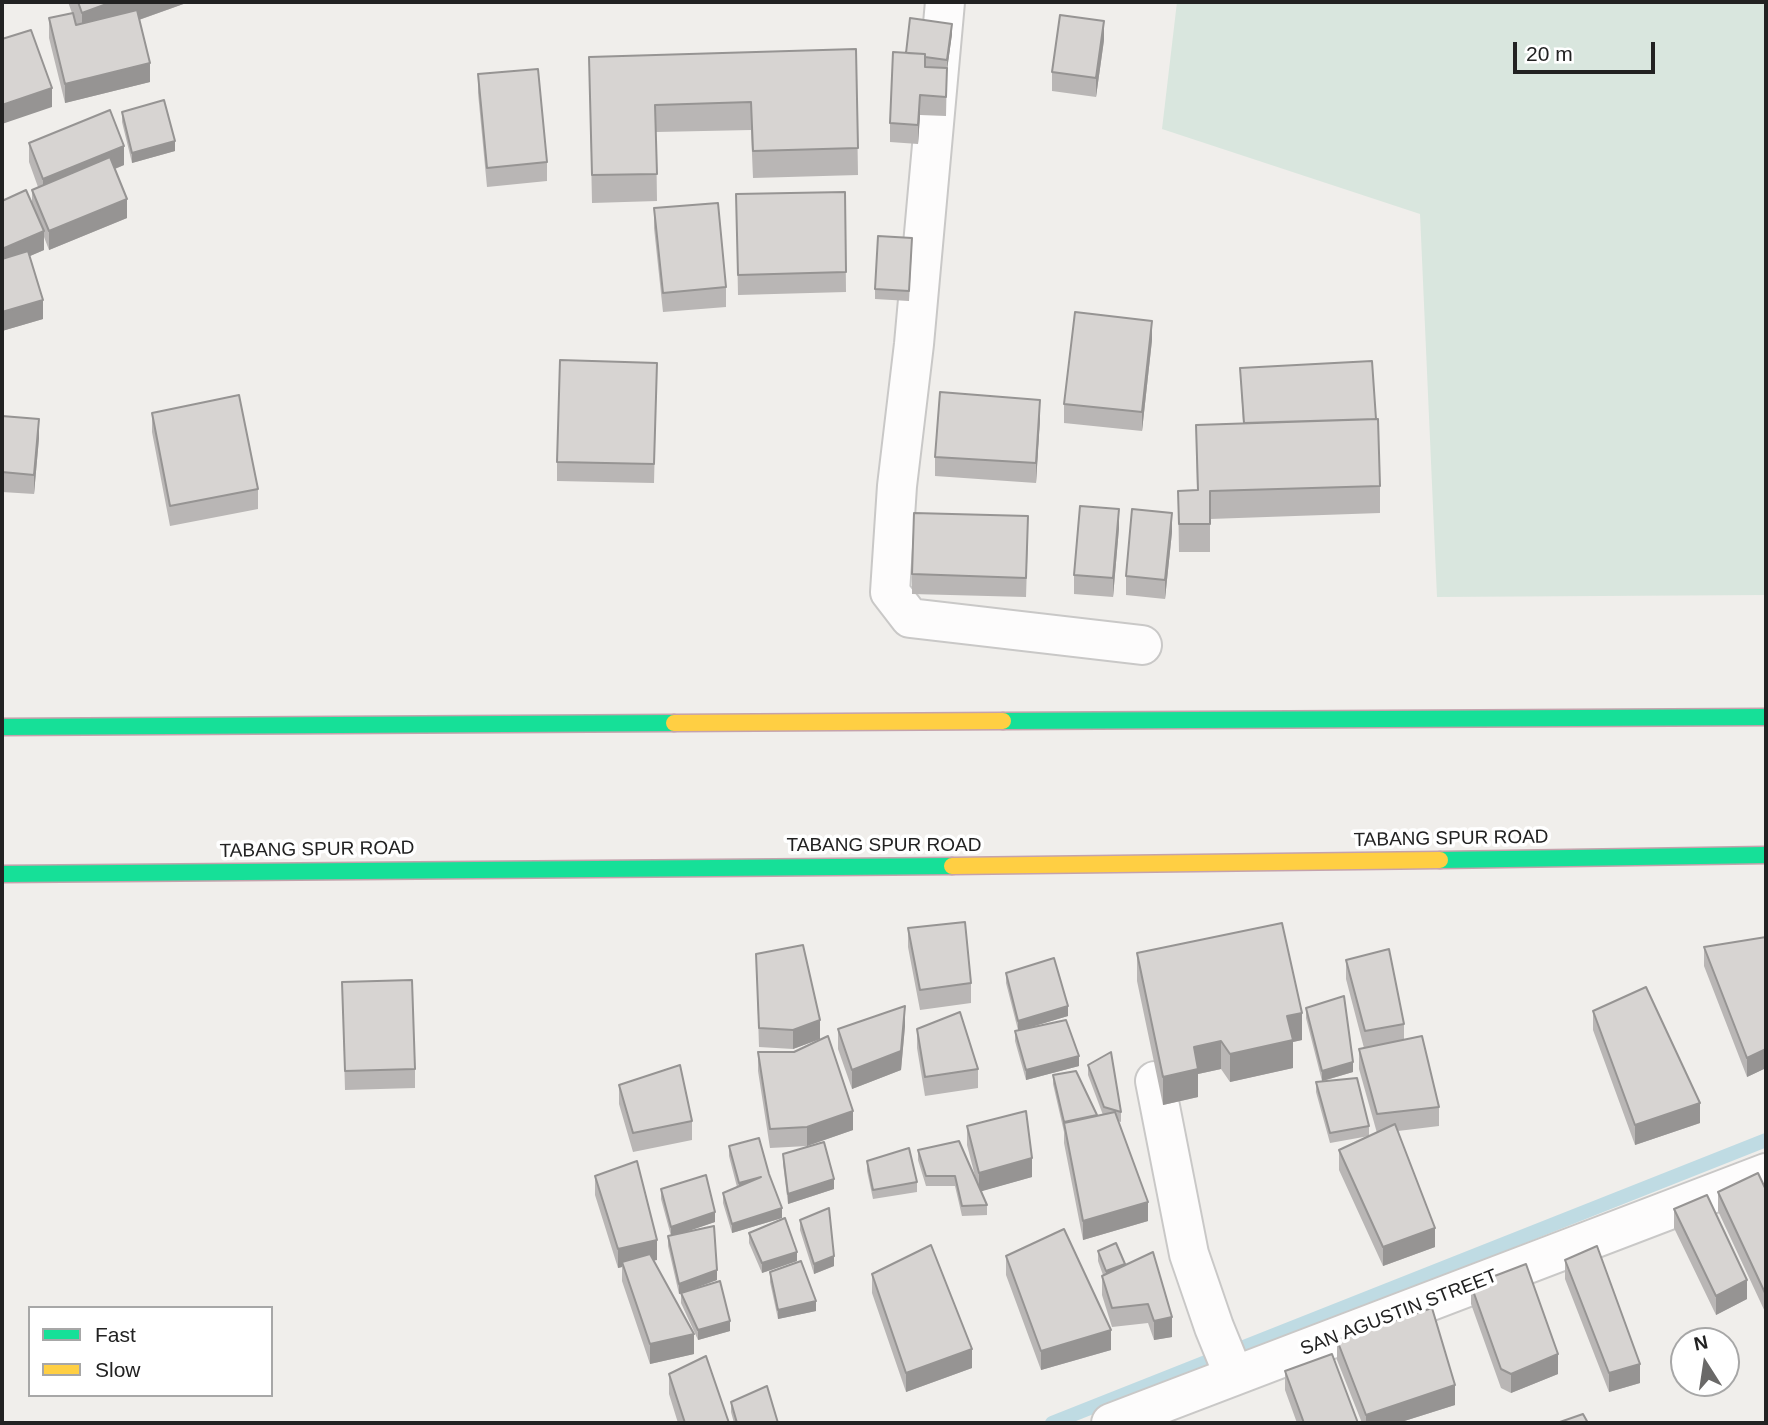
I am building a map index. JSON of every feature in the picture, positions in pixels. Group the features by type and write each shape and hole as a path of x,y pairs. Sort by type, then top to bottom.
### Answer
{"highway":[{"path":"2,727 1766,717"},
{"name":"TABANG SPUR ROAD","path":"2,874 1113,865 1766,855"}],"street":[{"path":"945,2 914,344 897,486 890,592 910,618 1142,645"},
{"path":"1155,1081 1189,1254 1234,1376"},
{"name":"SAN AGUSTIN STREET","path":"1111,1423 1766,1173"}],"shaded area":[{"path":"1177,2 1766,2 1766,595 1437,597 1420,214 1162,129"}],"building":[{"path":"78,2 112,2 82,13"},
{"path":"137,10 150,63 65,84 49,18 73,13 76,25"},
{"path":"1060,15 1104,21 1096,78 1052,72"},
{"path":"910,18 952,24 947,60 925,57 925,54 906,53"},
{"path":"31,30 52,88 2,105 2,39"},
{"path":"856,49 858,148 753,151 751,102 655,105 657,174 592,175 589,57"},
{"path":"893,52 925,54 925,67 947,68 946,97 920,95 918,125 890,123"},
{"path":"538,69 547,162 487,168 478,74"},
{"path":"164,100 175,141 132,153 122,112"},
{"path":"110,110 124,146 43,179 29,143"},
{"path":"110,157 127,199 49,231 32,190"},
{"path":"26,190 44,231 2,249 2,201"},
{"path":"845,192 846,272 738,275 736,194"},
{"path":"718,203 726,287 663,293 654,208"},
{"path":"878,236 912,238 909,291 875,289"},
{"path":"28,251 43,300 2,312 2,259"},
{"path":"1075,312 1152,321 1142,412 1064,404"},
{"path":"560,360 657,363 654,464 557,462"},
{"path":"1372,361 1376,419 1244,423 1240,368"},
{"path":"940,392 1040,400 1036,463 935,457"},
{"path":"239,395 258,489 170,506 152,413"},
{"path":"2,416 39,419 34,475 2,472"},
{"path":"1378,419 1380,486 1210,491 1210,524 1179,524 1178,491 1198,490 1196,425"},
{"path":"1080,506 1119,509 1113,578 1074,575"},
{"path":"1132,509 1172,513 1165,580 1126,576"},
{"path":"914,513 1028,516 1026,578 912,574"},
{"path":"965,922 971,983 920,990 908,928"},
{"path":"1282,923 1302,1013 1287,1016 1293,1040 1230,1054 1221,1041 1194,1047 1198,1069 1163,1077 1137,953"},
{"path":"1766,937 1766,1049 1747,1058 1704,947"},
{"path":"803,945 820,1020 793,1030 759,1028 756,954"},
{"path":"1389,949 1404,1024 1365,1031 1346,960"},
{"path":"1054,958 1068,1006 1018,1021 1006,973"},
{"path":"412,980 415,1069 345,1071 342,982"},
{"path":"1646,987 1700,1103 1635,1125 1593,1011"},
{"path":"1344,996 1353,1062 1322,1071 1306,1008"},
{"path":"905,1006 901,1051 852,1070 838,1029"},
{"path":"960,1012 978,1069 925,1077 917,1029"},
{"path":"1066,1020 1079,1056 1026,1070 1015,1031"},
{"path":"828,1036 853,1111 807,1127 770,1129 758,1052 794,1052"},
{"path":"1422,1036 1439,1107 1377,1114 1359,1049"},
{"path":"1111,1052 1121,1112 1104,1107 1088,1065"},
{"path":"680,1065 692,1121 633,1133 619,1085"},
{"path":"1076,1071 1097,1115 1064,1122 1053,1075"},
{"path":"1357,1078 1369,1126 1330,1133 1316,1082"},
{"path":"1026,1111 1032,1158 979,1173 967,1126"},
{"path":"1115,1112 1148,1202 1083,1221 1064,1123"},
{"path":"1395,1124 1435,1228 1383,1247 1339,1150"},
{"path":"759,1138 782,1208 732,1224 723,1193 761,1177 739,1183 729,1146"},
{"path":"959,1141 987,1205 962,1206 955,1176 926,1176 918,1150"},
{"path":"824,1142 834,1179 788,1194 783,1154"},
{"path":"909,1148 917,1182 873,1190 867,1161"},
{"path":"637,1161 657,1240 618,1249 595,1176"},
{"path":"1758,1173 1766,1190 1766,1295 1718,1192"},
{"path":"706,1175 715,1212 671,1227 661,1189"},
{"path":"1707,1195 1747,1280 1716,1296 1674,1209"},
{"path":"829,1208 834,1256 814,1264 800,1220"},
{"path":"785,1218 797,1252 762,1263 749,1233"},
{"path":"714,1226 717,1270 679,1284 668,1236"},
{"path":"1064,1229 1111,1330 1041,1351 1006,1256"},
{"path":"1116,1243 1125,1264 1106,1271 1098,1251"},
{"path":"931,1245 972,1349 906,1373 872,1274"},
{"path":"1597,1246 1640,1364 1609,1373 1565,1260"},
{"path":"1153,1252 1172,1317 1154,1321 1148,1304 1112,1308 1102,1276"},
{"path":"650,1254 694,1334 650,1344 622,1262"},
{"path":"801,1261 816,1301 778,1310 770,1272"},
{"path":"1526,1264 1558,1354 1511,1374 1501,1369 1471,1285"},
{"path":"720,1281 730,1321 698,1330 681,1293"},
{"path":"1432,1308 1455,1385 1366,1415 1337,1340"},
{"path":"1332,1354 1358,1423 1304,1423 1285,1371"},
{"path":"706,1356 729,1423 685,1423 669,1374"},
{"path":"767,1386 778,1423 737,1423 731,1402"},
{"path":"1583,1414 1588,1423 1557,1423"}],"waterway":[{"path":"1052,1423 1766,1140"}],"traffic: fast":[{"path":"1003,721 1766,717"},
{"path":"2,727 674,723"},
{"path":"1440,860 1766,855"},
{"path":"2,874 952,866"}],"traffic: slow":[{"path":"674,723 1003,721"},
{"path":"952,866 1440,860"}]}
